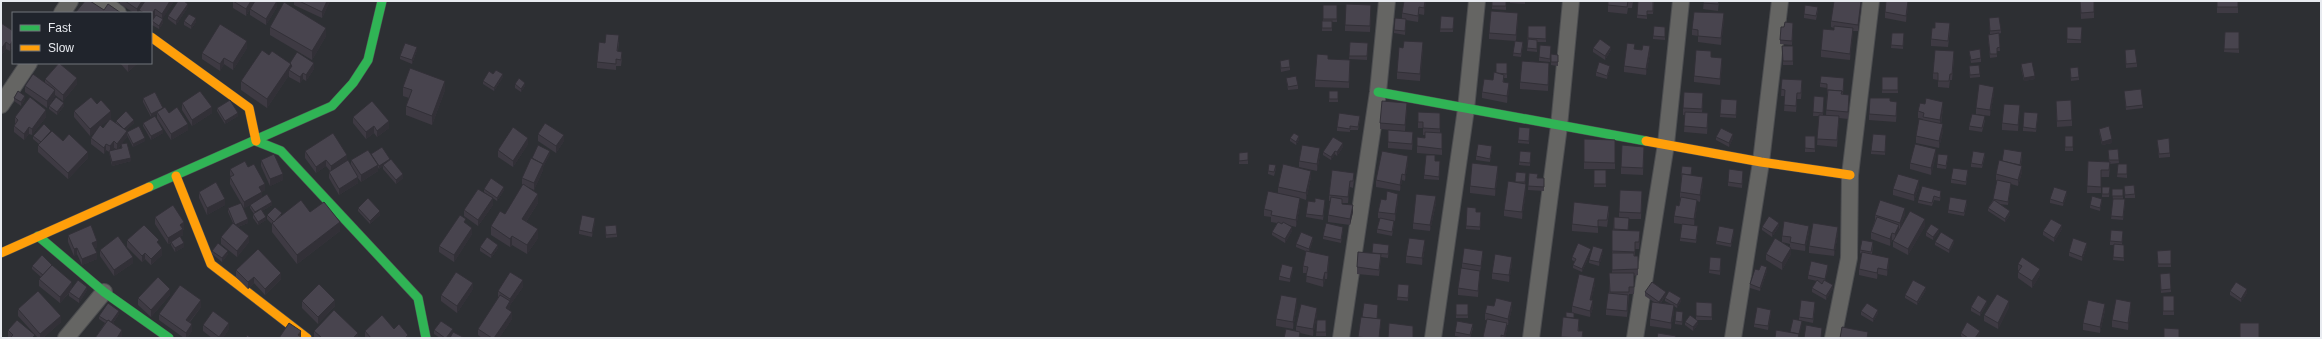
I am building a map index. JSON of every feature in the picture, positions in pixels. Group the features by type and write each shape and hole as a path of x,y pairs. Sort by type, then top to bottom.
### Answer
{"street":[{"path":"63,12 70,1"},
{"path":"101,1 117,12"},
{"path":"1,253 332,106 353,84 368,60 382,1"},
{"path":"1341,338 1378,92 1387,1"},
{"path":"1433,338 1466,108 1477,1"},
{"path":"1531,338 1559,126 1571,1"},
{"path":"1635,338 1666,144 1681,1"},
{"path":"1732,338 1761,162 1780,1"},
{"path":"1834,338 1849,258 1850,175 1871,1"},
{"path":"152,38 249,108 255,141"},
{"path":"1,105 28,64"},
{"path":"1378,92 1761,162 1850,175"},
{"path":"255,141 281,151 418,298 426,338"},
{"path":"176,176 212,264 307,338"},
{"path":"38,236 104,292 169,338"},
{"path":"66,338 104,292"}],"building":[{"path":"85,1 90,1 104,10 108,4 120,12 76,12"},
{"path":"125,1 142,1 137,9"},
{"path":"145,1 170,1 162,14 155,9 152,14 152,12 142,12 139,10"},
{"path":"178,1 184,1 188,4 176,21 168,16"},
{"path":"233,1 251,1 246,9"},
{"path":"255,1 277,1 266,19 250,9"},
{"path":"299,1 327,1 322,12"},
{"path":"1404,1 1425,1 1424,8 1419,7 1418,16 1402,13"},
{"path":"1492,1 1506,1 1506,6 1492,6"},
{"path":"1608,1 1628,1 1627,7 1608,5"},
{"path":"1638,1 1653,1 1653,11 1647,11 1647,16 1637,15"},
{"path":"1704,1 1719,1 1718,4 1703,3"},
{"path":"1834,1 1861,1 1858,25 1831,21"},
{"path":"1886,1 1908,1 1906,16 1885,12"},
{"path":"2080,1 2094,1 2094,12 2081,13"},
{"path":"2217,1 2238,1 2238,7 2217,7"},
{"path":"284,2 326,28 312,51 270,27"},
{"path":"1346,4 1371,5 1370,26 1345,25"},
{"path":"1323,5 1337,5 1337,19 1323,19"},
{"path":"1805,5 1818,7 1816,16 1804,14"},
{"path":"1491,11 1518,13 1516,35 1489,33"},
{"path":"1694,12 1724,13 1721,38 1698,36 1698,30 1692,29"},
{"path":"189,14 196,18 191,26 184,21"},
{"path":"156,15 163,19 159,26 152,21"},
{"path":"1441,16 1454,17 1453,29 1440,29"},
{"path":"1999,17 2001,30 1990,31 1989,18"},
{"path":"1395,18 1406,19 1405,31 1394,30"},
{"path":"1322,21 1332,21 1332,28 1322,28"},
{"path":"1785,22 1793,23 1792,41 1780,40 1781,27 1784,27"},
{"path":"1935,22 1950,23 1948,41 1931,39 1932,28 1935,28"},
{"path":"1,23 12,30 12,42 10,45 6,42 1,49"},
{"path":"220,24 247,41 233,63 224,58 220,64 202,53"},
{"path":"1528,26 1546,26 1546,39 1528,38"},
{"path":"1654,26 1665,27 1665,37 1653,36"},
{"path":"1834,26 1853,28 1850,54 1821,50 1823,29 1834,30"},
{"path":"2067,27 2082,27 2081,40 2067,39"},
{"path":"2225,32 2239,32 2239,49 2224,49"},
{"path":"1892,33 1904,33 1903,46 1891,45"},
{"path":"1999,33 2000,47 1997,48 1997,54 1990,54 1988,35"},
{"path":"606,34 619,35 617,51 622,52 621,60 616,59 616,64 597,62 599,42 605,43"},
{"path":"1528,39 1537,40 1537,49 1527,48"},
{"path":"1600,39 1611,47 1605,56 1593,48"},
{"path":"1404,41 1423,42 1420,74 1397,72 1399,47 1403,48"},
{"path":"1515,41 1523,42 1521,54 1513,53"},
{"path":"1350,42 1368,43 1367,56 1349,56"},
{"path":"405,43 417,47 412,60 400,56"},
{"path":"1627,43 1635,44 1634,49 1642,50 1643,45 1650,46 1646,69 1624,66"},
{"path":"1540,45 1551,46 1550,59 1539,57"},
{"path":"1782,46 1793,46 1793,61 1783,61"},
{"path":"1980,49 1981,58 1971,60 1969,51"},
{"path":"2135,49 2137,63 2126,64 2125,50"},
{"path":"262,50 269,55 272,51 291,64 267,99 241,81"},
{"path":"1696,50 1711,51 1711,57 1722,58 1720,79 1694,76"},
{"path":"1935,50 1954,51 1952,74 1950,74 1949,81 1938,81 1938,73 1933,73"},
{"path":"297,52 314,63 306,75 303,73 300,77 289,70 292,66 290,63"},
{"path":"1317,54 1328,55 1328,59 1350,60 1349,82 1315,80"},
{"path":"1551,54 1558,55 1558,62 1551,62"},
{"path":"1289,59 1290,67 1281,68 1280,61"},
{"path":"1522,61 1549,63 1548,85 1520,82"},
{"path":"1599,62 1610,66 1607,76 1596,72"},
{"path":"2032,62 2035,76 2024,78 2021,64"},
{"path":"1496,63 1507,63 1507,74 1496,73"},
{"path":"58,64 60,64 77,78 63,95 45,79"},
{"path":"1979,65 1980,74 1970,75 1969,66"},
{"path":"2078,67 2079,77 2071,78 2070,68"},
{"path":"410,68 445,81 432,116 406,106 412,90 403,87"},
{"path":"496,70 503,74 494,88 483,81 489,71 493,74"},
{"path":"1494,72 1504,75 1503,82 1509,83 1507,96 1482,92 1484,79 1493,80"},
{"path":"33,74 55,90 47,101 25,86"},
{"path":"1296,76 1298,85 1288,87 1286,78"},
{"path":"1821,76 1844,78 1843,92 1827,90 1827,84 1820,83"},
{"path":"1882,77 1898,77 1898,90 1882,90"},
{"path":"519,78 525,83 521,89 515,84"},
{"path":"1782,79 1802,80 1801,93 1797,93 1796,106 1784,105 1785,90 1781,89"},
{"path":"1979,84 1994,87 1990,110 1976,108"},
{"path":"2141,89 2143,105 2126,107 2124,91"},
{"path":"1828,90 1842,91 1841,94 1849,95 1848,112 1826,110"},
{"path":"18,91 25,96 21,102 14,98"},
{"path":"200,91 212,107 192,120 182,103"},
{"path":"1329,91 1338,91 1338,99 1329,99"},
{"path":"155,92 163,108 151,114 143,98"},
{"path":"1684,92 1703,93 1702,109 1683,108"},
{"path":"1814,96 1824,97 1823,113 1813,112"},
{"path":"30,97 46,110 32,129 29,127 24,134 14,126 18,120 15,117"},
{"path":"56,97 64,103 57,112 49,106"},
{"path":"91,97 97,104 101,100 111,111 90,129 74,111"},
{"path":"1870,98 1890,98 1890,101 1897,102 1896,116 1869,114"},
{"path":"1926,98 1943,102 1940,120 1923,117 1924,113 1918,111 1920,103 1925,104"},
{"path":"1721,99 1737,100 1736,115 1720,114"},
{"path":"230,100 238,113 225,121 217,108"},
{"path":"2071,100 2072,120 2057,121 2056,101"},
{"path":"372,101 389,121 377,131 374,126 366,132 353,117"},
{"path":"1382,101 1407,103 1405,125 1380,123"},
{"path":"2004,104 2020,105 2018,125 2002,123"},
{"path":"165,107 169,113 177,107 188,124 171,134 157,112"},
{"path":"126,111 134,120 124,129 116,121"},
{"path":"1418,112 1440,113 1440,129 1423,128 1423,122 1418,122"},
{"path":"1685,112 1708,113 1707,128 1684,126"},
{"path":"2024,112 2038,113 2036,129 2023,127"},
{"path":"1339,113 1360,116 1358,127 1350,126 1350,129 1337,127"},
{"path":"1972,114 1985,116 1982,128 1969,126"},
{"path":"1819,115 1839,116 1837,140 1817,139"},
{"path":"155,116 163,130 151,136 143,123"},
{"path":"110,119 127,131 117,144 114,141 110,146 106,144 104,148 91,138 100,125 103,128"},
{"path":"1919,119 1943,124 1939,141 1916,136"},
{"path":"545,123 564,135 556,146 538,134"},
{"path":"44,124 51,131 41,142 33,136"},
{"path":"139,126 145,138 133,144 127,132"},
{"path":"2109,126 2112,139 2102,142 2099,129"},
{"path":"513,127 528,138 513,161 498,150"},
{"path":"1519,127 1530,128 1529,141 1518,140"},
{"path":"1721,128 1733,134 1729,143 1716,137"},
{"path":"1388,130 1413,132 1412,144 1388,142"},
{"path":"52,131 63,141 69,134 88,152 68,173 38,145"},
{"path":"1425,132 1442,133 1442,149 1417,146 1417,137 1425,138"},
{"path":"333,133 347,155 331,166 326,160 316,167 305,151"},
{"path":"1294,133 1299,136 1296,142 1290,138"},
{"path":"1873,134 1886,135 1885,152 1871,151"},
{"path":"1805,136 1815,136 1815,149 1805,148"},
{"path":"2065,136 2073,136 2073,147 2065,147"},
{"path":"1333,137 1343,143 1337,152 1335,151 1331,157 1323,152"},
{"path":"2169,138 2170,153 2159,154 2157,140"},
{"path":"1584,139 1615,140 1615,163 1584,162"},
{"path":"127,143 131,158 112,162 109,151 122,148 121,144"},
{"path":"1478,144 1492,146 1490,159 1476,156"},
{"path":"1915,144 1936,149 1931,168 1910,163"},
{"path":"538,145 550,151 543,164 532,158"},
{"path":"1302,145 1320,148 1317,164 1299,161"},
{"path":"1622,145 1644,147 1643,168 1621,167"},
{"path":"382,147 390,159 379,166 371,154"},
{"path":"2004,149 2022,152 2020,165 2002,161"},
{"path":"2118,149 2119,160 2109,160 2108,150"},
{"path":"368,150 378,165 361,175 351,160"},
{"path":"1382,151 1408,156 1405,175 1402,174 1400,185 1376,180"},
{"path":"1520,151 1531,152 1530,163 1519,162"},
{"path":"1973,151 1985,153 1982,165 1971,163"},
{"path":"1248,152 1248,160 1239,161 1239,153"},
{"path":"274,154 283,174 270,179 261,160"},
{"path":"1938,154 1948,155 1946,166 1937,164"},
{"path":"1426,155 1435,155 1435,161 1440,161 1439,177 1424,175"},
{"path":"531,158 543,164 534,183 522,178"},
{"path":"391,159 403,174 396,180 383,165"},
{"path":"348,160 358,177 339,189 329,172"},
{"path":"1999,160 2022,166 2018,180 1996,174"},
{"path":"245,161 248,167 254,164 265,184 259,187 262,192 244,202 230,177 234,175 230,169"},
{"path":"2088,161 2110,162 2109,170 2101,170 2101,187 2087,186"},
{"path":"1472,163 1498,166 1495,189 1470,186"},
{"path":"1269,164 1276,165 1274,172 1268,171"},
{"path":"1283,164 1311,171 1306,193 1278,187"},
{"path":"2118,164 2127,164 2127,174 2117,174"},
{"path":"1682,166 1692,167 1691,175 1681,174"},
{"path":"1953,168 1968,170 1966,182 1951,179"},
{"path":"1729,169 1743,171 1742,184 1728,182"},
{"path":"1332,170 1354,173 1353,181 1350,181 1348,197 1329,195"},
{"path":"1594,170 1606,170 1606,184 1594,184"},
{"path":"1516,172 1526,173 1525,182 1515,182"},
{"path":"1529,173 1538,174 1537,178 1544,178 1544,187 1528,186"},
{"path":"1682,174 1703,177 1700,195 1680,192"},
{"path":"1898,174 1919,180 1914,195 1893,189"},
{"path":"491,178 504,187 497,198 484,189"},
{"path":"1997,180 2011,183 2008,202 1993,199"},
{"path":"1508,181 1526,184 1522,212 1504,210"},
{"path":"216,182 225,199 207,208 199,192"},
{"path":"523,184 538,194 522,219 538,229 527,245 512,236 510,239 491,226 500,211 505,214"},
{"path":"2134,185 2135,194 2125,195 2124,186"},
{"path":"1922,186 1941,191 1940,198 1934,196 1932,203 1918,200"},
{"path":"2054,187 2067,191 2063,203 2050,199"},
{"path":"2102,187 2110,187 2109,194 2102,194"},
{"path":"478,189 493,198 478,220 464,210"},
{"path":"2112,189 2123,189 2123,196 2112,196"},
{"path":"1620,190 1642,191 1641,213 1619,212"},
{"path":"1268,191 1300,198 1296,220 1271,215 1272,211 1264,209"},
{"path":"1387,191 1398,194 1395,214 1378,212 1381,199 1386,200"},
{"path":"267,194 272,202 255,212 250,205"},
{"path":"1416,194 1436,196 1430,225 1413,223"},
{"path":"2092,196 2102,199 2100,208 2090,205"},
{"path":"1331,197 1342,199 1342,204 1353,205 1350,219 1328,215"},
{"path":"1681,197 1697,200 1694,219 1674,216 1676,205 1679,206"},
{"path":"1950,197 1967,200 1964,213 1948,210"},
{"path":"368,198 380,211 370,221 358,208"},
{"path":"1315,198 1325,200 1323,216 1306,214 1308,201 1315,202"},
{"path":"2113,199 2125,199 2123,217 2111,216"},
{"path":"301,200 310,212 324,202 340,222 297,255 272,223"},
{"path":"1880,200 1905,208 1900,223 1875,215"},
{"path":"1994,200 2010,211 2005,219 1988,208"},
{"path":"1574,202 1609,206 1607,220 1598,220 1598,227 1572,224"},
{"path":"241,203 248,219 235,225 228,208"},
{"path":"173,205 184,222 180,225 183,229 168,238 155,217"},
{"path":"275,207 282,213 274,222 267,215"},
{"path":"1467,207 1476,208 1476,212 1481,212 1480,227 1466,226"},
{"path":"261,209 266,217 258,222 253,214"},
{"path":"1910,211 1925,219 1908,249 1893,241"},
{"path":"460,215 466,219 464,222 472,228 454,255 439,246"},
{"path":"582,215 595,218 592,233 579,230"},
{"path":"1769,216 1779,223 1772,233 1762,227"},
{"path":"1614,217 1629,218 1628,230 1614,229"},
{"path":"1877,217 1899,225 1895,234 1892,233 1890,239 1871,232"},
{"path":"1380,218 1394,221 1392,232 1377,229"},
{"path":"2051,219 2062,225 2054,238 2043,231"},
{"path":"1784,221 1809,226 1805,245 1790,242 1791,237 1782,236"},
{"path":"1278,222 1282,224 1283,222 1292,227 1285,239 1272,232"},
{"path":"233,223 249,236 237,251 221,237"},
{"path":"1326,223 1343,227 1341,240 1323,236"},
{"path":"1813,223 1838,227 1834,250 1809,246"},
{"path":"1682,224 1698,226 1696,240 1680,238"},
{"path":"1931,224 1939,229 1933,237 1926,232"},
{"path":"91,225 97,241 92,243 97,253 82,259 77,248 74,249 68,235"},
{"path":"144,225 159,240 157,242 162,248 151,259 145,253 142,256 127,240"},
{"path":"616,225 617,234 606,235 605,226"},
{"path":"1719,226 1734,229 1731,244 1716,241"},
{"path":"1612,230 1640,231 1639,242 1635,242 1635,252 1612,251"},
{"path":"2111,230 2123,231 2122,242 2110,241"},
{"path":"1301,232 1313,237 1309,249 1296,244"},
{"path":"1941,232 1954,240 1949,250 1935,242"},
{"path":"118,236 133,257 114,270 100,250"},
{"path":"180,236 184,243 175,248 171,242"},
{"path":"487,237 498,245 491,255 480,247"},
{"path":"1409,238 1425,240 1422,258 1406,256"},
{"path":"1775,238 1791,248 1782,263 1766,254"},
{"path":"2073,238 2087,243 2082,257 2069,252"},
{"path":"1862,240 1873,242 1871,252 1860,250"},
{"path":"218,243 228,251 222,258 212,251"},
{"path":"1373,243 1389,245 1388,254 1372,253"},
{"path":"1578,243 1591,249 1582,269 1573,265 1576,259 1572,257"},
{"path":"2114,244 2124,245 2124,258 2113,257"},
{"path":"1593,246 1603,249 1599,262 1589,260"},
{"path":"1464,248 1483,251 1481,266 1462,263"},
{"path":"258,249 281,273 265,289 254,277 248,282 236,270"},
{"path":"2171,250 2171,264 2158,264 2157,251"},
{"path":"1306,251 1329,256 1327,273 1325,272 1323,280 1306,276 1308,267 1303,266"},
{"path":"1358,252 1381,254 1379,270 1357,267"},
{"path":"1862,252 1889,258 1887,270 1878,268 1877,273 1859,269"},
{"path":"1612,253 1634,253 1634,256 1638,256 1638,269 1612,270"},
{"path":"1495,254 1512,257 1509,275 1492,273"},
{"path":"42,255 52,265 43,275 32,266"},
{"path":"1710,257 1721,258 1720,271 1709,270"},
{"path":"2022,257 2040,269 2032,281 2018,272 2022,266 2018,264"},
{"path":"1811,261 1828,265 1825,279 1808,275"},
{"path":"1282,264 1293,267 1290,279 1279,276"},
{"path":"52,265 72,282 60,297 39,279"},
{"path":"1761,265 1767,267 1760,288 1750,284 1755,269 1759,270"},
{"path":"1461,268 1480,271 1478,291 1458,288"},
{"path":"456,272 473,283 457,306 441,295"},
{"path":"510,272 523,280 510,299 498,291"},
{"path":"1609,273 1634,273 1634,287 1629,287 1629,292 1610,292"},
{"path":"2170,273 2171,289 2161,290 2160,274"},
{"path":"1579,274 1595,278 1590,300 1593,300 1590,311 1572,306"},
{"path":"158,277 170,289 151,310 138,298"},
{"path":"78,280 87,287 79,299 69,292"},
{"path":"1817,280 1822,284 1824,280 1833,285 1826,296 1812,288"},
{"path":"1913,280 1926,287 1917,302 1905,295"},
{"path":"1652,282 1666,292 1659,302 1645,292"},
{"path":"2236,282 2247,289 2241,299 2230,291"},
{"path":"319,284 335,300 318,317 302,301"},
{"path":"1398,284 1409,285 1408,298 1397,297"},
{"path":"180,285 201,300 186,320 192,324 186,333 159,314"},
{"path":"38,291 61,316 40,334 18,309"},
{"path":"1669,291 1681,298 1677,305 1665,298"},
{"path":"1608,293 1628,295 1627,311 1606,309"},
{"path":"1997,294 2009,301 1998,323 1984,315"},
{"path":"500,295 510,301 506,308 512,312 494,338 492,338 478,329"},
{"path":"1281,295 1297,298 1293,322 1276,319"},
{"path":"1978,295 1987,301 1980,313 1971,307"},
{"path":"2163,296 2174,296 2174,311 2163,311"},
{"path":"1496,298 1512,302 1508,319 1485,313 1487,305 1494,306"},
{"path":"2116,299 2131,302 2128,323 2112,320"},
{"path":"1801,300 1815,302 1813,319 1799,317"},
{"path":"2088,300 2105,304 2100,327 2083,323"},
{"path":"1652,302 1674,305 1671,323 1650,319"},
{"path":"1696,302 1712,303 1712,317 1696,316"},
{"path":"108,303 119,311 111,322 99,316"},
{"path":"1364,303 1378,305 1377,319 1362,317"},
{"path":"1867,303 1878,310 1873,319 1861,311"},
{"path":"1301,304 1317,308 1313,329 1296,326"},
{"path":"1456,304 1468,304 1468,315 1456,315"},
{"path":"1757,307 1771,310 1768,326 1754,324"},
{"path":"334,310 358,333 353,338 322,338 314,331"},
{"path":"213,311 229,323 219,337 203,325"},
{"path":"1676,311 1683,312 1682,322 1675,321"},
{"path":"1566,312 1574,313 1574,318 1566,317"},
{"path":"382,315 394,329 399,324 408,335 405,338 371,338 365,331"},
{"path":"1690,315 1698,321 1693,327 1685,322"},
{"path":"1361,317 1381,319 1379,338 1358,337"},
{"path":"1563,317 1579,319 1578,331 1583,331 1582,338 1561,337"},
{"path":"1487,319 1507,323 1504,336 1501,335 1501,338 1483,337"},
{"path":"1793,319 1802,321 1799,334 1790,332"},
{"path":"17,320 35,335 32,338 10,338 13,335 8,330"},
{"path":"108,320 122,330 117,338 95,338"},
{"path":"1317,320 1326,320 1326,332 1316,332"},
{"path":"441,321 453,329 446,338 434,330"},
{"path":"1457,321 1473,324 1470,335 1455,332"},
{"path":"1967,322 1980,331 1975,338 1968,338 1961,333"},
{"path":"289,323 301,331 298,335 302,338 279,338"},
{"path":"1389,323 1413,326 1413,338 1388,338"},
{"path":"2240,323 2259,323 2259,338 2240,338"},
{"path":"1806,325 1822,328 1821,338 1804,338"},
{"path":"1842,327 1868,332 1867,338 1840,338"},
{"path":"2164,328 2179,329 2179,338 2164,338"},
{"path":"1286,329 1300,332 1299,338 1284,338"},
{"path":"1776,330 1799,334 1798,338 1775,338"},
{"path":"453,332 465,338 450,338"},
{"path":"1658,333 1676,336 1675,338 1657,338"}],"traffic: fast":[{"path":"149,187 332,106 353,83 368,60 382,1"},
{"path":"1378,92 1646,141"},
{"path":"256,141 281,151 418,298 426,338"},
{"path":"38,236 104,292 169,338"}],"traffic: slow":[{"path":"152,38 249,108 256,141"},
{"path":"1646,141 1761,162 1850,175"},
{"path":"176,176 211,264 307,338"},
{"path":"1,253 149,187"}]}
